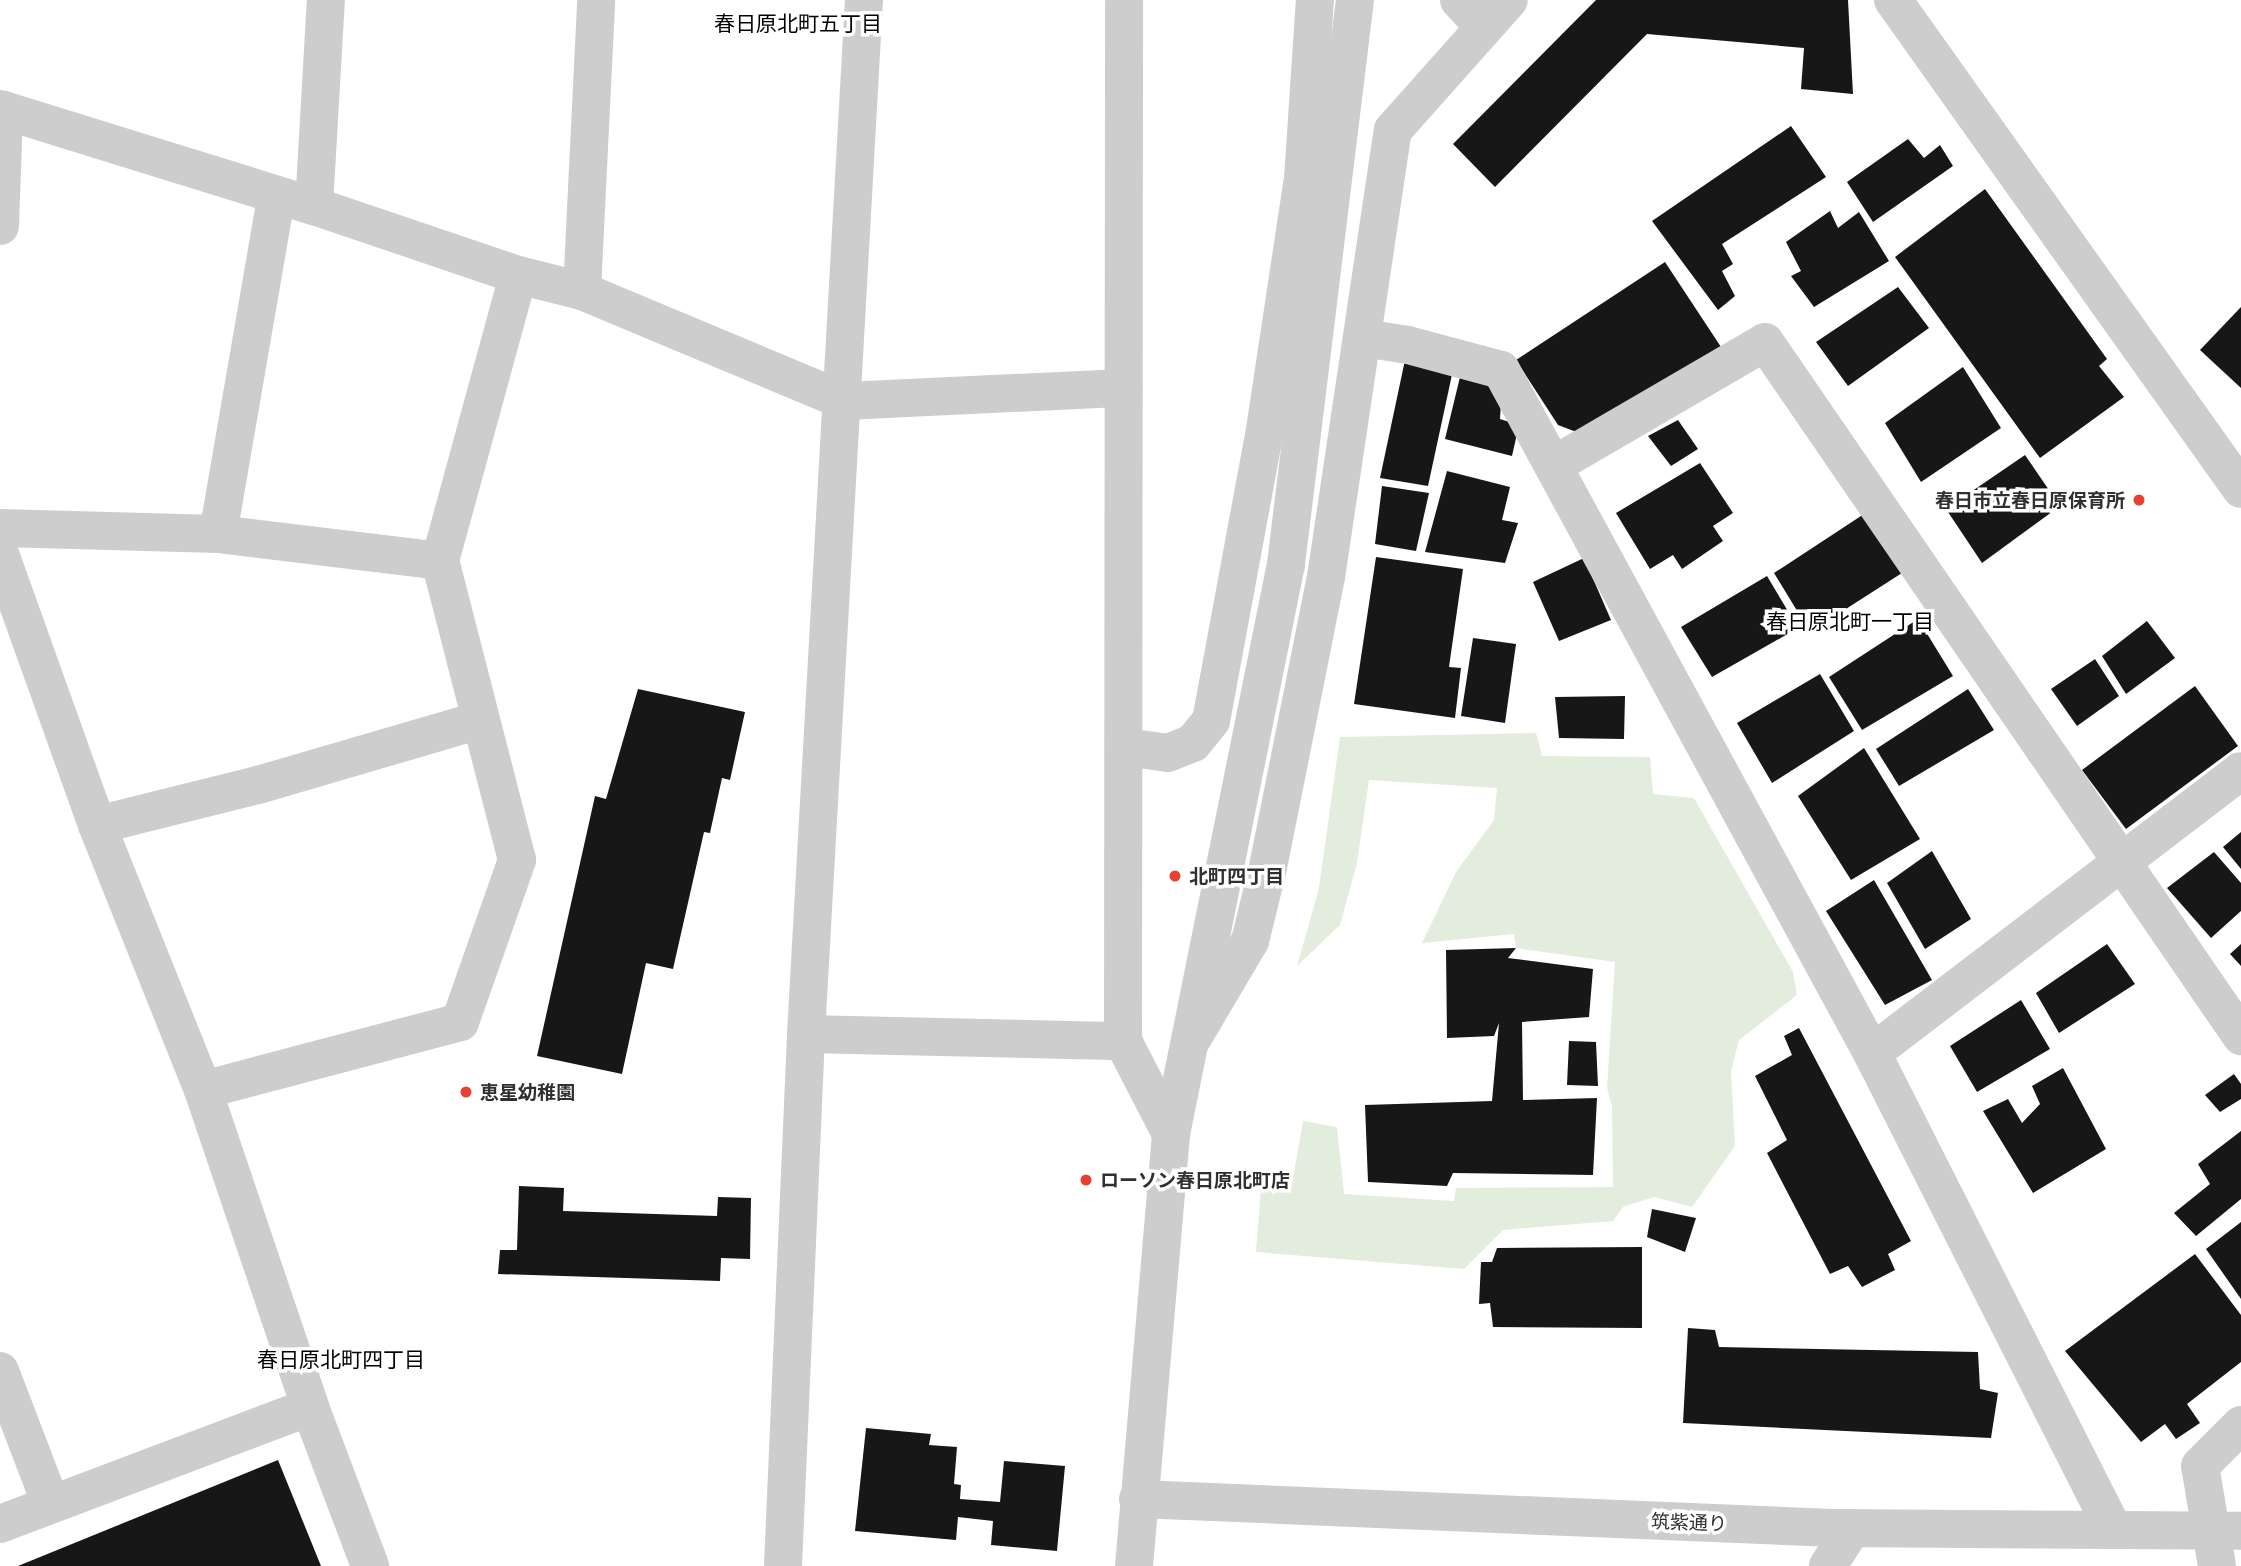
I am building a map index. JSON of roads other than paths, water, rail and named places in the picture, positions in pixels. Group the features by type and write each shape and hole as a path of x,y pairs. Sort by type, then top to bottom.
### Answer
{"street":[{"path":"314,206 326,0"},
{"path":"582,291 596,0"},
{"path":"783,1566 806,1034 845,401 864,0"},
{"path":"1124,0 1123,1041 1171,1134"},
{"path":"1125,747 1168,753 1193,743 1211,721 1264,436 1303,179 1315,0"},
{"path":"1134,1566 1171,1134 1184,1052 1286,565 1355,0"},
{"path":"1184,1052 1250,941 1326,577 1393,130 1496,14 1458,0"},
{"path":"1893,0 2241,489"},
{"path":"0,226 2,109 276,197 314,206 518,275 582,291 845,401 1124,388"},
{"path":"1303,179 1384,190"},
{"path":"218,534 276,197"},
{"path":"203,1090 460,1022 517,860 440,561 518,275"},
{"path":"1363,338 1408,345 1501,370 1872,1053 2113,1529"},
{"path":"1554,465 1765,342 2241,1036"},
{"path":"0,528 218,534 440,561"},
{"path":"0,554 97,825 203,1090 310,1407 370,1566"},
{"path":"97,825 258,785 481,720"},
{"path":"1872,1053 2241,771"},
{"path":"806,1034 1123,1041"},
{"path":"0,1371 50,1502"},
{"path":"0,1524 50,1502 310,1407"},
{"path":"2224,1542 2200,1466 2241,1425"},
{"name":"筑紫通り","path":"1138,1499 1852,1528 2113,1529 2224,1542"},
{"path":"1828,1566 1852,1528"}],"place":[{"name":"春日市立春日原保育所","path":"2139,500"},
{"name":"北町四丁目","path":"1175,876"},
{"name":"恵星幼稚園","path":"466,1092"},
{"name":"ローソン春日原北町店","path":"1086,1180"}],"district":[{"name":"春日原北町五丁目","path":"798,23"},
{"name":"春日原北町一丁目","path":"1850,621"},
{"name":"春日原北町四丁目","path":"341,1359"}]}
